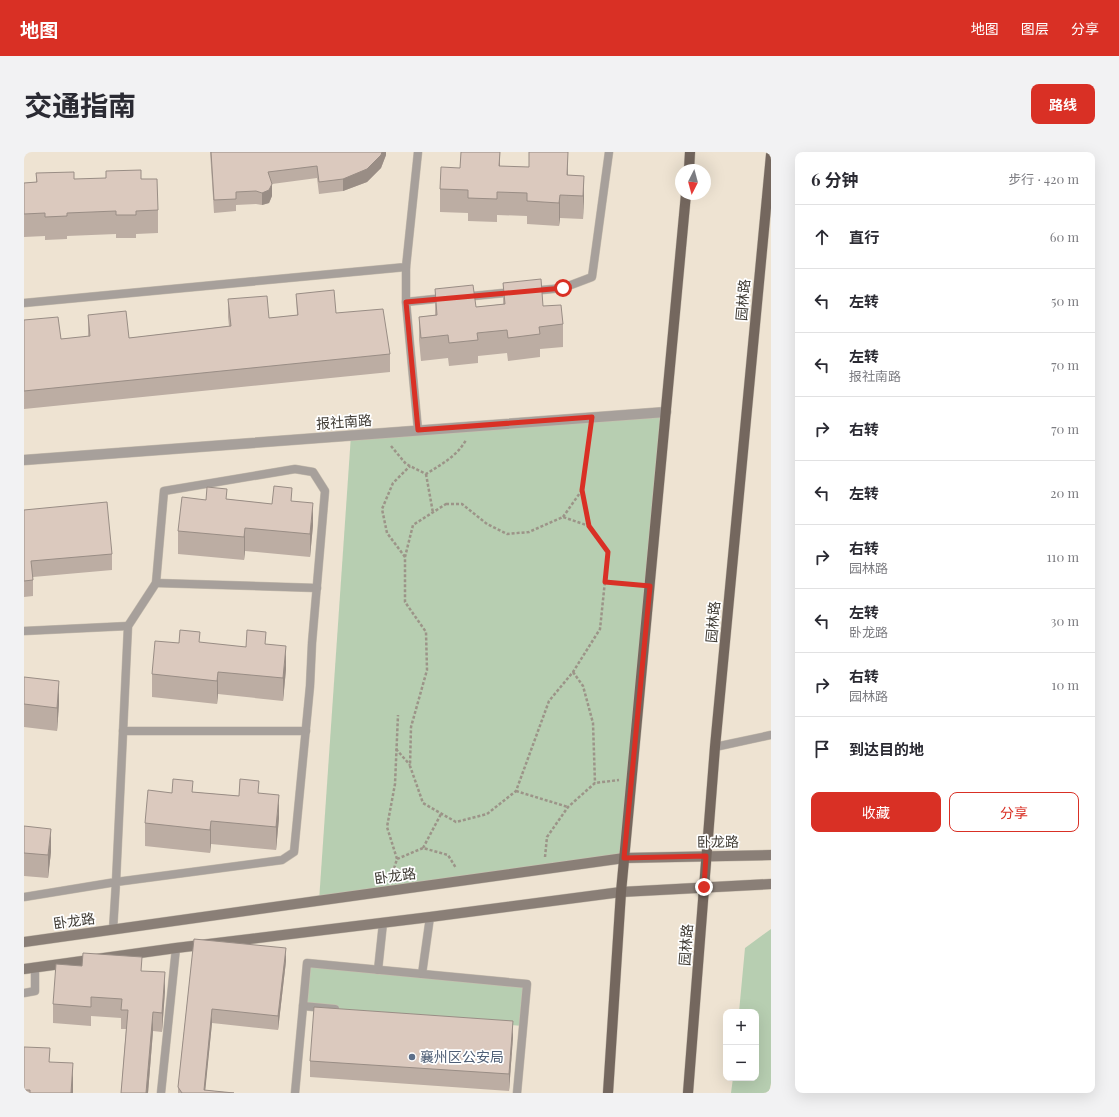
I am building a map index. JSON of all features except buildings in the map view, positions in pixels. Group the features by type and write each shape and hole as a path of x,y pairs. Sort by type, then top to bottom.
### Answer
{"main road":[{"path":"689,164 690,152"},
{"name":"园林路","path":"688,1093 715,747 771,155"},
{"path":"608,1093 621,892 685,200"},
{"name":"卧龙路","path":"24,942 624,858 771,855"},
{"path":"24,969 176,948 621,892 771,884"}],"street":[{"name":"报社南路","path":"24,460 666,412"}],"lane":[{"path":"418,152 406,267 406,302 418,430"},
{"path":"406,302 563,288 592,277 609,152"},
{"path":"24,303 406,267"},
{"path":"24,897 116,882 282,860 294,852 310,686 312,643 325,491 313,472 295,469 164,492 156,584 128,626 116,882 113,930"},
{"path":"156,584 317,588"},
{"path":"24,631 128,626"},
{"path":"123,731 306,731"},
{"path":"715,747 771,735"},
{"path":"422,974 430,917"},
{"path":"378,970 383,923"},
{"path":"161,1093 176,948"},
{"path":"295,1093 308,963 527,984 519,1026 516,1093"},
{"path":"24,993 35,991 36,967"},
{"path":"304,1006 343,1010"}],"path":[{"path":"396,749 410,766 423,803 456,822 487,814 516,791 549,701 573,672 600,630 608,552 589,526 582,490 592,417"},
{"path":"426,474 444,463 461,449 475,426"},
{"path":"380,433 406,464 426,474"},
{"path":"404,557 387,533 382,508 393,483 410,466"},
{"path":"426,474 433,513"},
{"path":"410,766 411,727 427,670 426,632 405,602 404,557 413,526 446,504 462,504 487,524 507,534 529,532 563,517 582,490"},
{"path":"563,517 589,526"},
{"path":"605,582 650,586"},
{"path":"573,672 583,686 593,723 595,783"},
{"path":"387,891 397,859 387,827 395,784 398,715"},
{"path":"544,869 546,837 568,807 595,783 632,779"},
{"path":"516,791 568,807"},
{"path":"423,848 441,814"},
{"path":"397,859 423,848 448,855 463,881"}],"green space":[{"path":"666,412 624,858 319,901 351,435"},
{"path":"771,929 771,1083 769,1093 731,1093 733,1081 759,1081 759,1009 739,1009 745,948"},
{"path":"307,963 527,984 523,1026 303,1006"}],"place":[{"name":"襄州区公安局","path":"412,1057"}],"route":[{"path":"563,288 406,302 418,430 592,417 582,490 589,526 608,552 605,582 650,586 624,858 706,856 704,887"}]}
